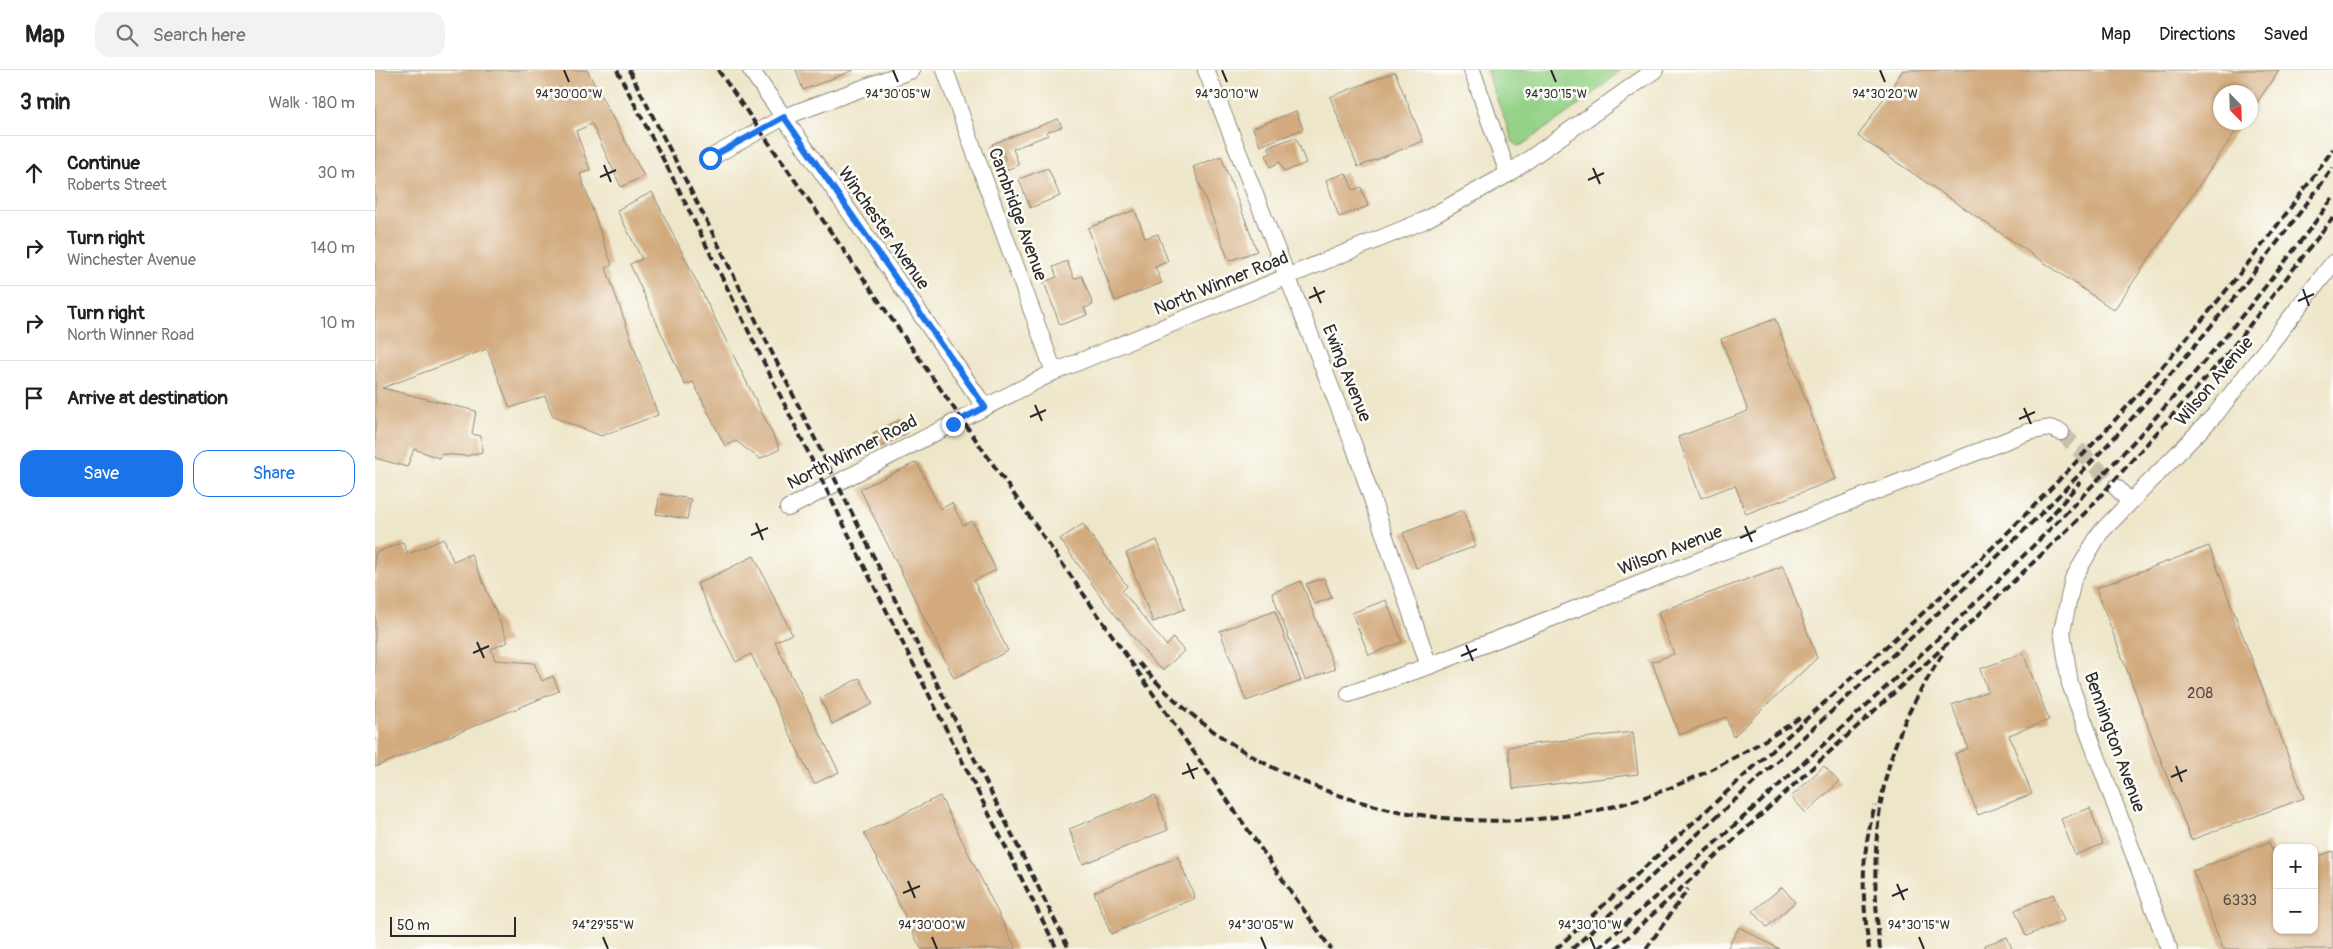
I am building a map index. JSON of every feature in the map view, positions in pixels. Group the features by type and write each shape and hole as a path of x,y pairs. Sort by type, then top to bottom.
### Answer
{"street":[{"name":"Winchester Avenue","path":"751,70 985,407"},
{"path":"710,158 784,117 912,70"},
{"name":"Cambridge Avenue","path":"945,70 1054,372"},
{"name":"Ewing Avenue","path":"1205,70 1354,446 1429,666"},
{"path":"1472,70 1508,174"},
{"name":"North Winner Road","path":"788,508 1054,372 1423,221 1508,174 1655,70"},
{"name":"Wilson Avenue","path":"2130,502 2215,415 2333,263"},
{"name":"Wilson Avenue","path":"1349,694 1429,666 2027,432 2050,428 2061,432"},
{"path":"2117,487 2130,502"},
{"name":"Bennington Avenue","path":"2130,502 2100,533 2073,579 2062,631 2070,684 2169,949"}],"green space":[{"path":"1486,70 1621,70 1587,99 1522,145 1517,146 1513,142"}],"building":[{"path":"375,70 587,70 644,176 621,187 592,124 576,131 590,170 580,174 612,265 606,268 658,415 601,436 553,417 545,396 510,408 487,349 382,388 476,411 472,434 481,436 482,452 467,456 441,454 439,458 414,449 407,467 375,458"},
{"path":"796,70 854,70 803,90"},
{"path":"1903,70 2279,70 2258,101 2258,85 2213,85 2213,130 2237,130 2114,310 1858,136"},
{"path":"1395,72 1423,141 1358,167 1330,97"},
{"path":"1296,111 1303,129 1260,146 1253,128"},
{"path":"1058,119 1062,127 1046,132 1048,135 1013,149 1019,165 1001,172 998,163 1005,160 1003,152 996,155 992,144"},
{"path":"1296,137 1306,163 1284,172 1280,162 1270,167 1266,155 1271,153 1268,147"},
{"path":"1221,156 1257,251 1229,261 1193,167"},
{"path":"1048,168 1060,196 1030,208 1019,179"},
{"path":"1346,173 1353,190 1361,187 1368,206 1339,217 1326,180"},
{"path":"652,192 780,449 760,459 736,441 725,446 693,382 685,385 630,264 642,259 617,210"},
{"path":"1135,210 1145,238 1158,234 1168,261 1155,267 1162,283 1115,301 1088,228"},
{"path":"1067,261 1074,279 1082,276 1093,305 1084,308 1087,315 1060,325 1044,282 1057,277 1053,267"},
{"path":"1775,319 1836,479 1746,514 1735,485 1701,498 1678,437 1748,411 1721,339"},
{"path":"901,419 908,433 880,447 873,433"},
{"path":"917,462 940,509 952,503 963,525 972,521 996,570 974,581 1008,651 954,678 860,489"},
{"path":"660,494 691,499 687,519 656,514"},
{"path":"1463,510 1476,546 1416,568 1403,533"},
{"path":"1083,524 1127,586 1122,591 1167,646 1173,638 1184,651 1163,670 1155,664 1105,602 1060,539"},
{"path":"444,539 453,561 471,554 495,610 508,642 491,649 495,660 534,663 542,681 553,676 559,691 375,767 375,553 403,542 408,554"},
{"path":"1157,540 1185,609 1153,622 1126,553"},
{"path":"2209,546 2304,798 2191,840 2096,588"},
{"path":"754,556 792,634 775,642 839,772 814,784 751,654 736,662 697,584"},
{"path":"1783,566 1817,658 1733,737 1726,717 1679,735 1652,662 1674,654 1658,612"},
{"path":"1324,578 1332,598 1314,604 1306,584"},
{"path":"1301,581 1335,669 1305,680 1272,593"},
{"path":"1386,600 1402,642 1369,655 1352,613"},
{"path":"1275,611 1301,681 1246,701 1220,631"},
{"path":"2023,653 2049,720 2009,735 2032,794 1978,815 1955,754 1968,748 1952,705 1988,691 1980,669"},
{"path":"860,678 873,704 832,724 820,698"},
{"path":"1633,732 1638,774 1513,789 1508,747"},
{"path":"1824,766 1839,782 1806,813 1791,797"},
{"path":"1155,795 1168,830 1083,864 1069,829"},
{"path":"940,796 1016,949 921,949 864,833"},
{"path":"2090,808 2103,844 2075,855 2061,819"},
{"path":"2269,842 2273,852 2273,934 2318,934 2318,857 2333,851 2333,949 2223,949 2193,871"},
{"path":"1178,857 1195,898 1111,934 1094,892"},
{"path":"1782,887 1795,902 1767,927 1753,911"},
{"path":"2053,894 2064,921 2026,936 2015,910"},
{"path":"1739,927 1779,949 1727,949"},
{"path":"2007,937 2012,949 1986,949 1985,945"}],"tunnel":[{"path":"2061,432 2116,487"}],"railway":[{"path":"617,70 679,190 868,574 1057,949"},
{"path":"629,70 705,218 1069,949"},
{"path":"718,70 1331,949"},
{"path":"1556,949 1934,603 2043,496 2132,402 2216,303 2256,253 2333,149"},
{"path":"1572,949 1819,723 2041,514 2111,441 2198,342 2254,273 2333,168"},
{"path":"1598,949 1933,643 2062,517 2153,421 2206,359 2258,296 2333,198"},
{"path":"1615,949 1972,621 2086,512 2228,353 2333,218"},
{"path":"2046,522 2080,482"},
{"path":"1880,949 1876,891 1877,833 1886,776 1894,748 1905,721 1923,686 1944,652"},
{"path":"1139,663 1185,709 1238,747 1294,778 1355,800 1418,815 1482,820 1547,818 1611,807 1661,791 1710,770 1756,745 1801,717"},
{"path":"1869,949 1864,877 1867,843 1875,806"},
{"path":"1646,949 1688,889"}],"route":[{"path":"710,158 784,117 795,136 985,407 953,424"}]}
